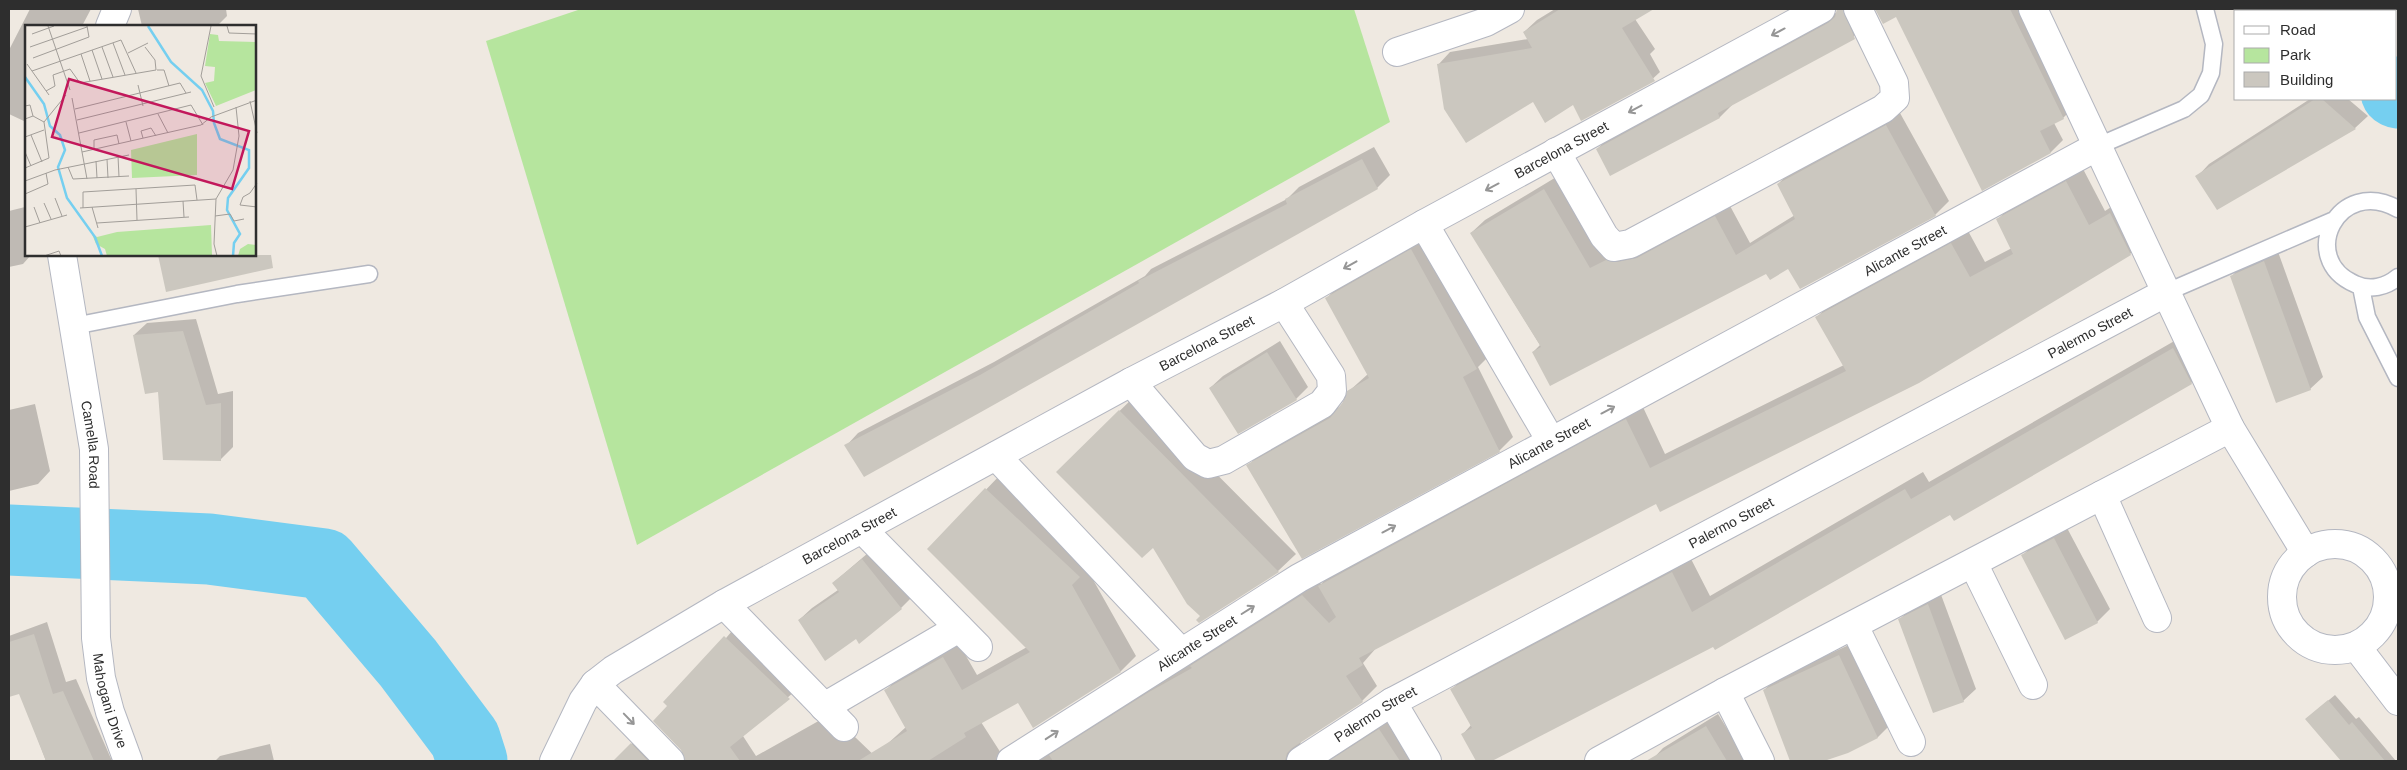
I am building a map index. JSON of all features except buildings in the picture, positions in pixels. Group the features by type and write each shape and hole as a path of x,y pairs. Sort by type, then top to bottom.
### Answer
{"street":[{"path":"110,25 117,9"},
{"path":"1397,52 1486,22 1510,9"},
{"name":"Barcelona Street","path":"554,761 583,701 595,684 613,670 724,604 1131,382 1284,303 1424,224 1821,9"},
{"path":"1556,152 1604,236 1614,247 1630,244 1883,109 1895,98 1894,83 1858,9"},
{"path":"2033,9 2230,428 2306,553"},
{"name":"Alicante Street","path":"1011,761 1299,578 2098,146"},
{"path":"1424,224 1551,441"},
{"name":"Camella Road","path":"62,256 94,449 96,638"},
{"name":"Palermo Street","path":"1301,761 1392,702 2167,292"},
{"path":"1131,382 1195,457 1208,464 1224,460 1322,404 1332,391 1331,376 1284,303"},
{"path":"1599,761 1725,692 2230,428"},
{"path":"996,456 1181,652"},
{"path":"2102,495 2157,618"},
{"path":"862,529 978,647"},
{"path":"2341,544 2357,549 2391,568 2388,608 2381,624 2371,637 2356,646 2338,650 2321,648 2306,641 2293,629 2285,614 2282,597 2285,580 2294,565 2306,553 2323,546 2341,544"},
{"path":"1973,563 2032,685"},
{"path":"724,604 844,727"},
{"path":"1854,626 1912,742"},
{"path":"824,707 959,628"},
{"name":"Mahogani Drive","path":"96,638 102,678 110,712 128,761"},
{"path":"2356,646 2398,701"},
{"path":"595,684 670,761"},
{"path":"1725,692 1760,761"},
{"path":"1392,702 1427,761"}],"lane":[{"path":"2098,146 2184,108 2201,95 2211,73 2214,44 2205,9"},
{"path":"2398,209 2386,202 2371,200 2356,202 2343,209 2334,220 2327,236 2327,253 2333,268 2346,280 2361,287 2378,288 2398,278"},
{"path":"2167,292 2334,220"},
{"path":"74,326 237,294 369,274"},
{"path":"2361,287 2368,317 2398,378"}],"green space":[{"path":"581,9 1354,9 1390,122 637,545 486,41"}],"waterway":[{"path":"9,540 209,549 324,564 408,663 465,739 472,761"}]}
